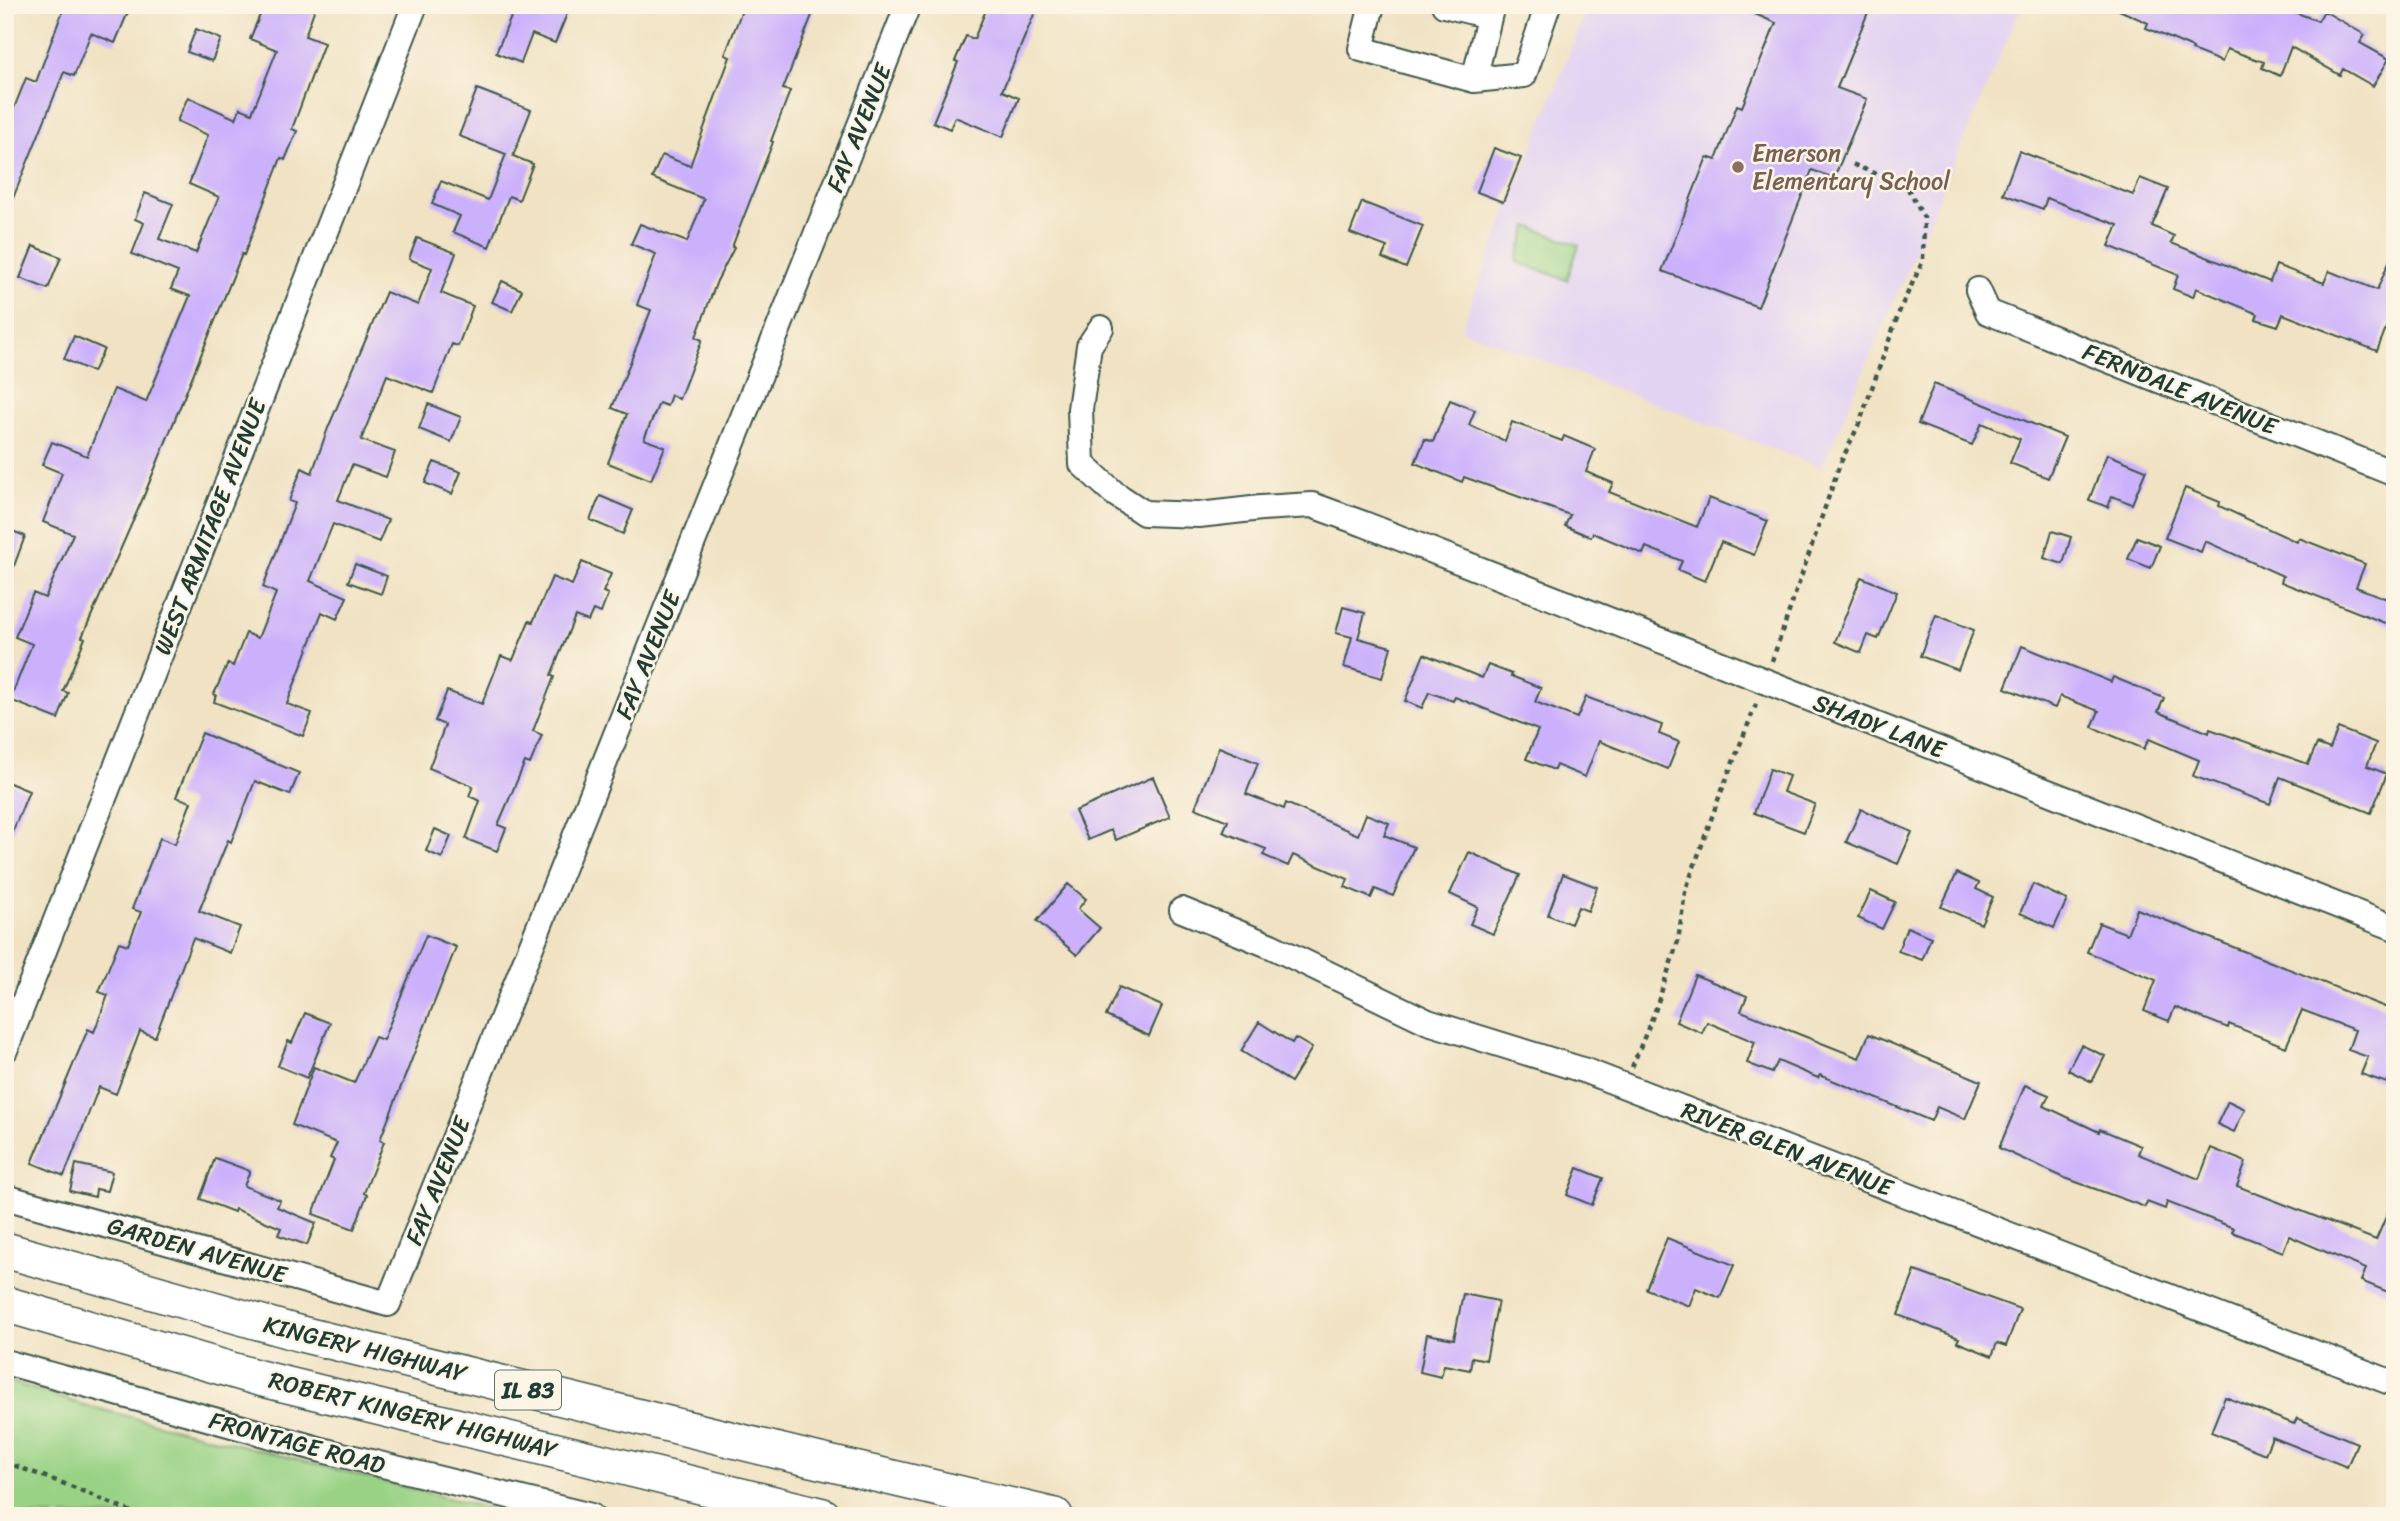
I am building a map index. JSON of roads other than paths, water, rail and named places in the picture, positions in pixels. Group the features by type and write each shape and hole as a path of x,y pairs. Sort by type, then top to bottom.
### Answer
{"highway":[{"name":"KINGERY HIGHWAY","path":"5,1250 301,1334 1055,1516"},
{"name":"ROBERT KINGERY HIGHWAY","path":"5,1304 259,1378 823,1516"}],"street":[{"name":"WEST ARMITAGE AVENUE","path":"5,1050 415,5"},
{"name":"FAY AVENUE","path":"388,1304 908,5"},
{"path":"1372,5 1361,49 1474,80 1524,75 1548,5"},
{"path":"1444,5 1491,11 1474,80"},
{"name":"FERNDALE AVENUE","path":"1978,290 1988,313 2395,474"},
{"name":"SHADY LANE","path":"1101,328 1089,346 1080,409 1082,464 1114,493 1144,513 1199,515 1312,505 2395,928"},
{"name":"RIVER GLEN AVENUE","path":"1182,910 1271,946 1428,1021 1586,1071 2395,1384"},
{"name":"GARDEN AVENUE","path":"5,1197 388,1304"},
{"name":"FRONTAGE ROAD","path":"5,1362 322,1450 591,1516"}],"place":[{"name":"Emerson Elementary School","path":"1738,167"}]}
